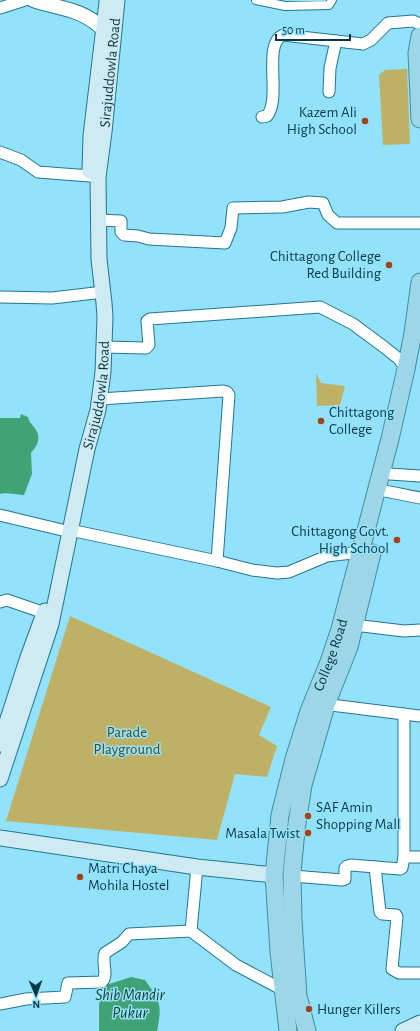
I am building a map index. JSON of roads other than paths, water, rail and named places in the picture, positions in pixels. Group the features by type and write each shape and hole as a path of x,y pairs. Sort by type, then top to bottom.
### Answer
{"main road":[{"name":"Sirajuddowla Road","path":"0,744 27,660 49,599 100,399 103,372 104,303 100,276 98,220 91,136 107,0"},
{"name":"Sirajuddowla Road","path":"0,779 51,624 66,530 97,380 98,320 93,272 94,176 104,132 117,0"},
{"path":"420,36 417,53 420,119"},
{"name":"College Road","path":"307,1031 298,996 292,874 296,830 303,786 329,662 360,555 390,439 406,369 420,282"},
{"name":"College Road","path":"288,1031 277,928 274,875 280,815 294,759 309,711 320,700 349,647 385,491 420,351"},
{"path":"0,838 197,867 274,875"},
{"path":"403,1031 420,1023"}],"street":[{"path":"0,8 25,0"},
{"path":"33,0 42,4 57,6 82,14 97,23 104,30"},
{"path":"256,0 285,6 329,5 332,0"},
{"path":"262,117 268,116 273,103 273,51 275,42 279,37 283,35 363,44 371,40 388,23 413,21 420,24"},
{"path":"329,92 330,68 336,41"},
{"path":"0,152 21,160 38,172 94,176"},
{"path":"98,220 121,221 121,232 124,235 150,239 225,243 231,228 233,208 282,207 309,202 323,203 328,215 337,223 420,223"},
{"path":"0,297 52,298 95,293"},
{"path":"104,347 148,347 147,321 150,318 320,307 353,324 399,359 406,369"},
{"path":"100,399 223,391 227,392 229,395 218,561"},
{"path":"390,474 420,476"},
{"path":"385,491 420,498"},
{"path":"1,519 66,530 218,561 252,570 277,573 289,572 327,556 352,553 360,555"},
{"path":"0,602 7,600 39,611"},
{"path":"354,625 404,631 420,630"},
{"path":"320,700 331,706 420,716"},
{"path":"292,874 293,876 342,880 345,879 345,868 351,865 402,868 404,857 404,714"},
{"path":"404,857 420,857"},
{"path":"191,931 197,867"},
{"path":"375,867 380,912 382,914 396,915 397,917 392,969 399,973 420,973"},
{"path":"0,1004 26,999 65,997 68,983 102,982 105,974 105,953 122,942 128,934 191,931 236,965 283,990"}],"water":[{"path":"21,414 28,417 38,434 36,447 31,453 32,474 24,495 8,493 0,494 0,418 20,418"},
{"name":"Shib Mandir Pukur","path":"131,977 145,980 157,999 160,1009 157,1031 99,1031 99,1004 106,985"}],"place":[{"name":"Kazem Ali High School","path":"365,121"},
{"name":"Chittagong College Red Building","path":"389,265"},
{"name":"Chittagong College","path":"321,421"},
{"name":"Chittagong Govt. High School","path":"397,540"},
{"name":"SAF Amin Shopping Mall","path":"308,816"},
{"name":"Masala Twist","path":"308,833"},
{"name":"Matri Chaya Mohila Hostel","path":"80,877"},
{"name":"Hunger Killers","path":"309,1009"}],"park label":[{"name":"Parade Playground","path":"127,740"}]}
